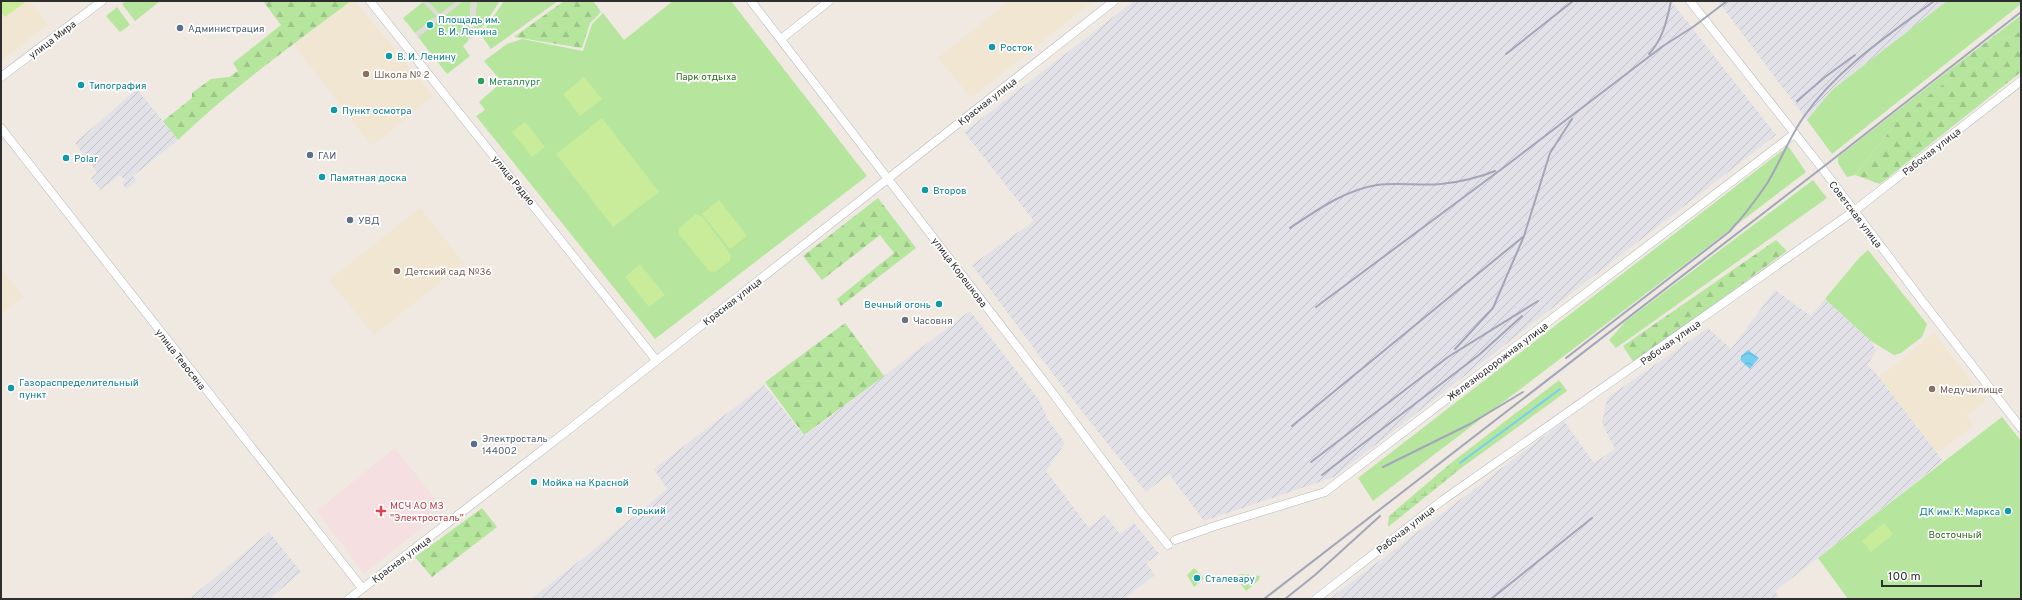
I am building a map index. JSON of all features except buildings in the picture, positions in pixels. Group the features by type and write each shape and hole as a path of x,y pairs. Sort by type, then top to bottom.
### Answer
{"main road":[{"name":"улица Мира","path":"1,77 102,1"},
{"name":"улица Радио","path":"370,1 656,360"},
{"name":"улица Корешкова","path":"751,1 888,178 1141,512 1172,542"},
{"path":"781,39 829,1"},
{"name":"Красная улица","path":"349,599 1114,1"},
{"name":"Советская улица","path":"1690,1 2021,428"},
{"name":"Рабочая улица","path":"1316,599 1443,500 1854,211 2021,81"},
{"name":"улица Тевосяна","path":"1,128 362,588"},
{"name":"Железнодорожная улица","path":"1172,542 1215,526 1325,492 1794,134"}],"shaded area":[{"path":"1,1 29,1 48,24 1,61"},
{"name":"Школа № 2","path":"351,1 355,1 433,96 372,146 293,44"},
{"name":"Площадь им. В. И. Ленина","path":"427,1 440,14 457,1 463,1 418,37 415,33 437,16 423,2"},
{"name":"Площадь им. В. И. Ленина","path":"471,1 477,1 473,37 468,41"},
{"path":"1009,1 1093,1 971,98 938,58"},
{"path":"1134,1 1671,1 1776,135 1334,477 1204,521 1169,474 1146,492 1062,386 972,265 1034,221 964,132"},
{"path":"1718,1 1947,1 1832,91 1807,120"},
{"path":"137,89 178,140 133,176 137,181 126,189 122,183 125,180 120,175 100,190 91,178 97,173 75,143"},
{"name":"Детский сад №36","path":"420,208 464,263 374,335 329,280"},
{"path":"1,268 23,297 1,314"},
{"path":"1775,290 1811,316 1825,299 1871,341 1876,351 1867,365 1875,372 1943,461 1775,591 1780,599 1329,599 1564,421 1594,463 1615,449 1602,423 1607,398 1708,328 1731,349"},
{"path":"970,311 1039,400 1048,420 1065,443 1046,471 1089,528 1105,515 1120,534 1134,523 1159,554 1146,563 1155,575 1124,599 531,599 667,489 654,469 764,385 804,436"},
{"name":"Медучилище","path":"1934,333 1986,401 1966,415 1974,426 1937,453 1879,377"},
{"name":"МСЧ АО МЗ \"Электросталь\"","path":"395,448 444,511 364,573 317,511"},
{"path":"269,532 301,572 269,599 189,599"}],"green space":[{"path":"1,1 25,2 5,17 1,12"},
{"path":"126,1 160,1 135,21 122,4"},
{"path":"263,1 351,1 240,85 178,140 163,121 192,98 192,93 211,79 229,77 238,71 233,63 281,25"},
{"path":"427,1 457,1 440,14"},
{"path":"463,1 471,1 468,41 463,46 470,56 447,74 418,37"},
{"path":"477,1 500,1 477,35 473,37"},
{"path":"504,1 558,1 491,49 481,35"},
{"path":"564,1 593,1 601,12 590,23 582,48 514,37"},
{"name":"Парк отдыха","path":"673,1 731,1 867,176 655,339 476,116 485,110 479,102 502,82 484,61 507,44 522,39 583,51 592,24 603,13 624,40"},
{"path":"1947,1 2021,1 2021,4 1832,154 1807,120 1832,90"},
{"path":"423,2 437,16 415,33 403,18"},
{"path":"117,7 130,25 120,32 106,16"},
{"path":"2021,15 2021,31 2004,40 1994,36"},
{"path":"2021,31 2021,72 1880,184 1855,175 1901,117 1951,78 1947,72 1994,36 2004,40"},
{"path":"1947,72 1951,78 1901,117 1855,175 1847,177 1838,163 1838,157"},
{"path":"584,77 602,99 580,116 563,94"},
{"path":"602,118 659,192 613,227 556,154"},
{"path":"525,122 545,147 532,157 512,132"},
{"path":"1788,146 1806,172 1373,501 1358,478"},
{"path":"1813,180 1827,198 1616,348 1609,340 1626,321"},
{"path":"878,198 916,248 841,306 837,299 894,253 880,235 822,280 803,256"},
{"path":"719,200 747,236 730,249 702,214"},
{"path":"696,214 703,217 731,255 730,261 715,272 709,271 679,234 679,228"},
{"path":"1776,240 1787,251 1634,363 1623,346"},
{"path":"1868,250 1927,324 1922,337 1901,353 1894,355 1871,341 1825,299 1859,258"},
{"path":"640,264 665,295 649,307 625,277"},
{"path":"845,323 884,376 804,435 765,382"},
{"path":"1559,380 1567,391 1460,469 1459,463 1451,463"},
{"name":"Восточный","path":"2002,417 2021,441 2021,599 1848,599 1818,558"},
{"path":"1451,463 1460,463 1460,469 1388,527 1389,516"},
{"path":"482,508 497,527 432,577 415,557"},
{"path":"1884,523 1893,534 1871,552 1862,541"},
{"path":"1194,568 1204,578 1194,587 1187,575"},
{"path":"1240,574 1260,576 1259,580 1246,591 1236,578"}],"water":[{"path":"1748,350 1759,358 1750,369 1741,361 1741,356"}],"waterway":[{"path":"1460,463 1560,389"}],"railway":[{"path":"1506,54 1573,1"},
{"path":"1649,54 1661,36 1671,1"},
{"path":"1316,307 1507,165 1663,46 1693,27 1727,1"},
{"path":"1566,358 1729,232 1768,182 1795,131 1818,98 1848,67 1934,1"},
{"path":"1264,599 1827,164 2021,12"},
{"path":"1797,101 1825,77 1855,55"},
{"path":"1455,349 1493,308 1524,236 1550,153 1572,119"},
{"path":"1290,228 1310,214 1354,191 1385,184 1448,183 1475,178 1495,171"},
{"path":"1292,426 1524,236"},
{"path":"1311,462 1448,357 1538,301"},
{"path":"1322,475 1480,354 1522,316"},
{"path":"1383,467 1470,424 1523,392"},
{"path":"1285,599 1315,575 1380,516"},
{"path":"1491,599 1592,518"}],"place":[{"name":"Площадь им. В. И. Ленина","path":"430,25"},
{"name":"Администрация","path":"180,28"},
{"name":"Росток","path":"992,47"},
{"name":"В. И. Ленину","path":"389,56"},
{"name":"Школа № 2","path":"366,74"},
{"name":"Металлург","path":"481,81"},
{"name":"Типография","path":"81,85"},
{"name":"Пункт осмотра","path":"334,110"},
{"name":"ГАИ","path":"310,155"},
{"name":"Polar","path":"66,158"},
{"name":"Памятная доска","path":"322,177"},
{"name":"Второв","path":"925,190"},
{"name":"УВД","path":"350,220"},
{"name":"Детский сад №36","path":"397,271"},
{"name":"Вечный огонь","path":"939,304"},
{"name":"Часовня","path":"905,320"},
{"name":"Газораспределительный пункт","path":"11,388"},
{"name":"Медучилище","path":"1932,389"},
{"name":"Электросталь 144002","path":"474,444"},
{"name":"Мойка на Красной","path":"534,482"},
{"name":"Горький","path":"619,510"},
{"name":"МСЧ АО МЗ \"Электросталь\"","path":"381,511"},
{"name":"ДК им. К. Маркса","path":"2008,511"},
{"name":"Сталевару","path":"1197,578"}]}
